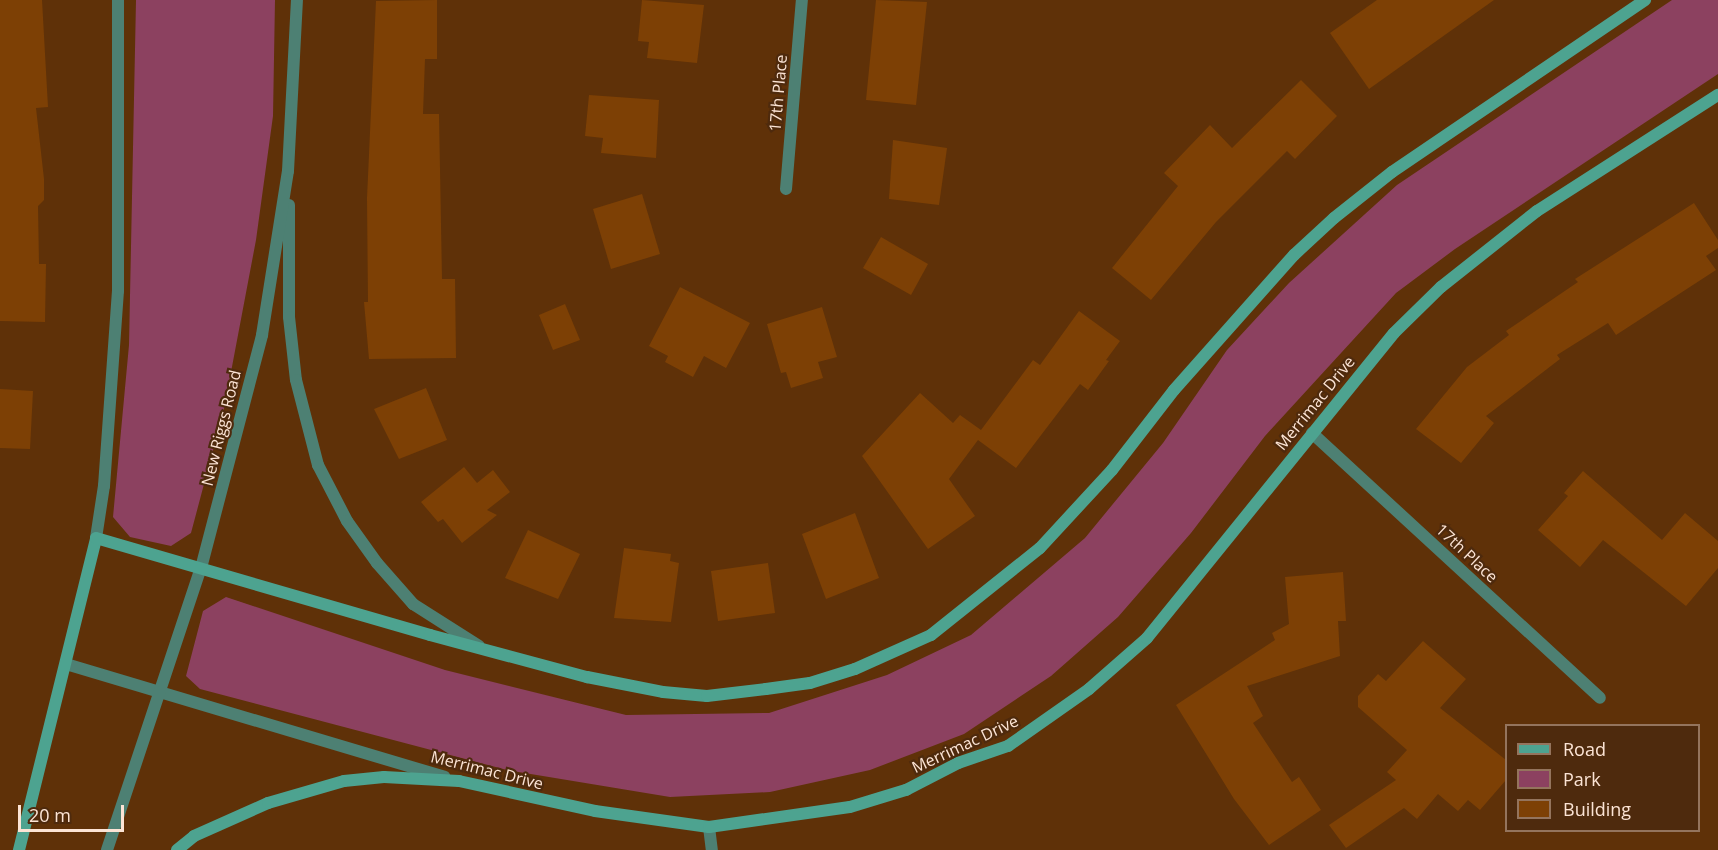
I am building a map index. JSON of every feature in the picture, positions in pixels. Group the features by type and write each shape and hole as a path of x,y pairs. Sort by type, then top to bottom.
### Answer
{"street":[{"path":"19,850 96,538 104,486 118,291 118,0"},
{"name":"New Riggs Road","path":"107,850 201,568 262,335 288,171 297,0"},
{"name":"17th Place","path":"786,189 802,0"},
{"path":"96,538 587,677 708,696 810,683 855,669 932,635 975,604 1076,512 1174,390 1294,255 1334,218 1412,158 1645,0"},
{"name":"Merrimac Drive","path":"66,664 459,782 596,811 710,827 850,807 906,790 958,763 1008,746 1049,720 1120,663 1162,620 1394,333 1490,246 1537,211 1718,95"},
{"path":"288,171 289,317 296,380 318,465 347,521 376,563 413,603 483,648"},
{"name":"17th Place","path":"1312,433 1600,698"},
{"path":"177,850 194,836 307,789 384,777 459,782"},
{"path":"710,827 712,850"}],"green space":[{"path":"136,0 275,0 273,116 256,240 224,409 191,533 171,546 130,537 113,517 129,345"},
{"path":"1672,0 1718,0 1718,74 1455,249 1396,293 1265,436 1191,533 1118,617 1051,676 964,734 870,770 770,792 670,797 507,770 200,689 186,676 203,611 226,597 445,670 626,715 769,713 887,675 971,635 1085,538 1163,443 1227,350 1289,283 1397,185"}],"building":[{"path":"0,0 42,0 48,107 36,108 44,179 44,200 38,206 39,264 46,264 45,322 0,321"},
{"path":"437,0 437,59 425,59 423,114 439,114 442,279 455,279 456,358 369,359 364,302 368,302 367,198 376,1"},
{"path":"642,0 704,5 697,63 647,58 649,42 638,41"},
{"path":"876,0 927,2 916,105 866,100"},
{"path":"1377,0 1494,0 1369,89 1330,33"},
{"path":"1301,80 1337,116 1295,159 1287,151 1216,222 1151,300 1112,268 1178,186 1164,173 1210,125 1232,148"},
{"path":"589,95 659,100 656,158 601,153 603,138 585,136"},
{"path":"893,140 947,148 939,205 889,199"},
{"path":"642,194 660,254 611,269 593,209"},
{"path":"1694,203 1718,240 1718,248 1706,256 1716,270 1616,335 1608,323 1557,355 1560,359 1486,416 1494,423 1461,463 1416,429 1467,367 1509,335 1506,331 1578,282 1575,279"},
{"path":"881,237 928,264 911,295 863,268"},
{"path":"680,287 750,323 726,368 704,356 693,377 665,362 668,356 649,346"},
{"path":"565,304 580,340 553,350 539,315"},
{"path":"822,307 837,357 818,362 823,378 791,388 786,372 781,373 767,324"},
{"path":"1079,311 1120,341 1106,360 1109,361 1088,390 1080,384 1016,468 978,440 949,479 975,516 928,549 862,456 920,393 953,423 960,415 981,430 1033,360 1040,365"},
{"path":"426,388 447,440 399,459 374,409"},
{"path":"0,389 33,391 30,449 0,448"},
{"path":"464,467 477,483 493,470 510,492 487,510 497,515 462,543 443,519 438,522 421,502"},
{"path":"1583,471 1662,540 1685,513 1718,541 1718,568 1686,606 1603,540 1580,567 1538,530 1568,496 1564,493"},
{"path":"855,513 879,578 826,599 802,534"},
{"path":"528,530 580,554 558,599 505,578"},
{"path":"624,548 671,554 670,561 679,563 671,622 614,618"},
{"path":"768,563 775,613 718,621 711,571"},
{"path":"1343,572 1346,621 1338,621 1340,656 1247,686 1263,716 1253,723 1292,782 1299,777 1321,810 1269,845 1234,799 1176,705 1275,640 1272,633 1289,624 1285,577"},
{"path":"1423,641 1466,679 1440,708 1505,759 1505,781 1480,810 1468,800 1458,811 1438,794 1417,819 1404,808 1346,848 1329,825 1396,780 1387,772 1407,750 1358,707 1358,696 1378,674 1386,681"}]}
